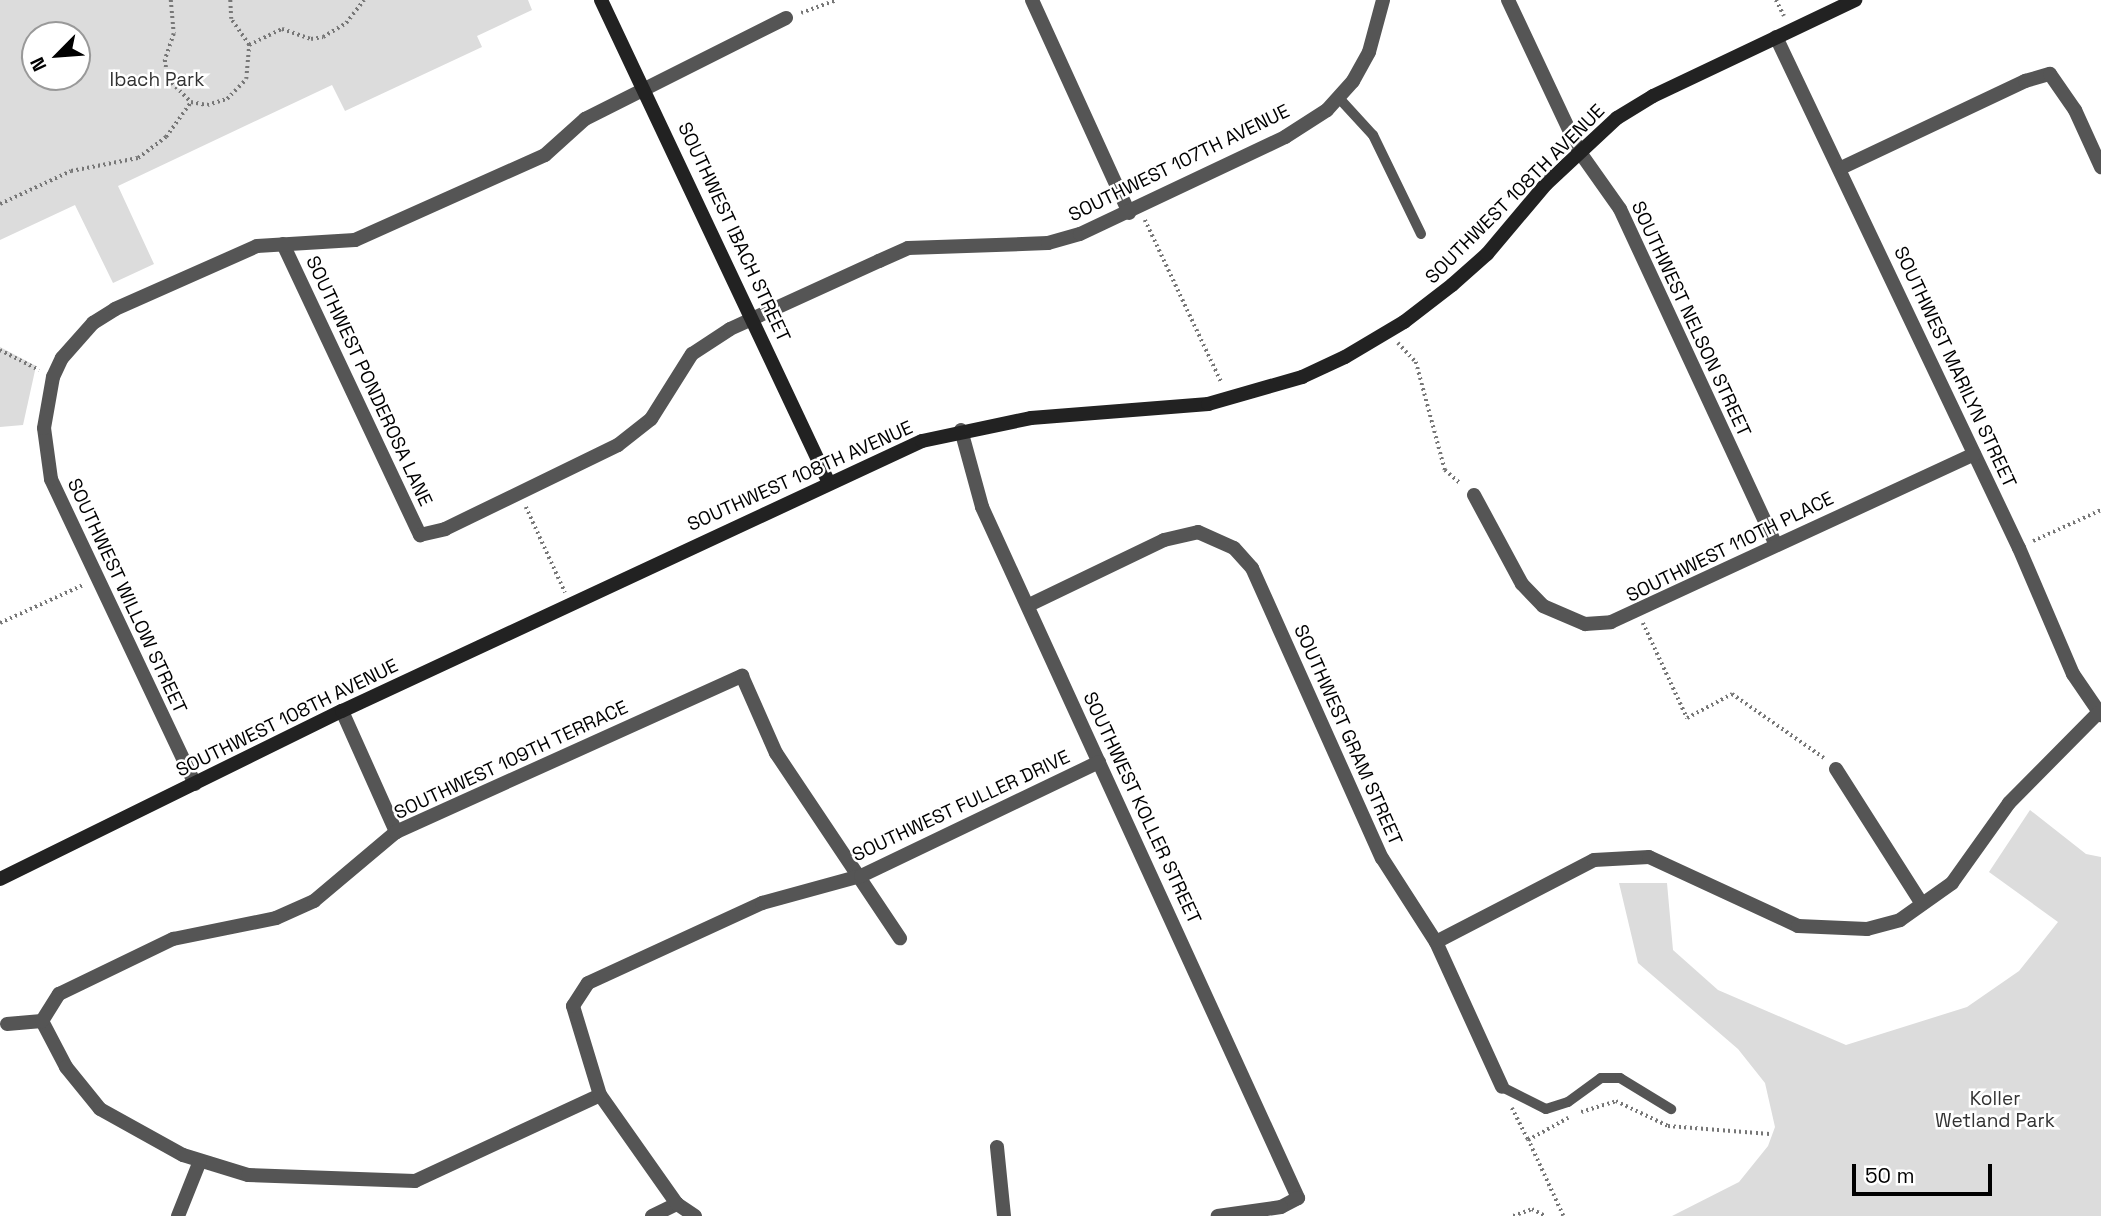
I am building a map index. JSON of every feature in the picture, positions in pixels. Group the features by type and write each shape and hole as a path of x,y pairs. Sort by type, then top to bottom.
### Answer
{"street":[{"name":"SOUTHWEST IBACH STREET","path":"601,0 647,89 828,481"},
{"path":"1032,0 1134,210"},
{"name":"SOUTHWEST 107TH AVENUE","path":"420,535 445,529 635,435 651,419 692,354 753,319 908,248 1048,243 1134,210 1285,136 1327,110 1338,97 1369,51 1383,0"},
{"name":"SOUTHWEST NELSON STREET","path":"1508,0 1579,151 1620,209 1776,545"},
{"name":"SOUTHWEST 108TH AVENUE","path":"0,879 341,711 828,481 922,441 961,430 1031,418 1138,412 1229,398 1302,377 1345,357 1420,311 1487,254 1579,151 1617,118 1653,96 1855,0"},
{"path":"53,377 75,343 115,309 257,246 355,240 545,155 585,118 786,18"},
{"name":"SOUTHWEST MARILYN STREET","path":"1776,37 1841,168 2019,548 2073,674 2099,714"},
{"path":"1841,168 2025,81 2050,74 2075,110 2101,167"},
{"name":"SOUTHWEST PONDEROSA LANE","path":"283,244 420,535"},
{"name":"SOUTHWEST WILLOW STREET","path":"53,377 44,428 51,479 195,784"},
{"name":"SOUTHWEST KOLLER STREET","path":"961,430 982,507 1298,1198 1281,1207 1218,1216"},
{"name":"SOUTHWEST 110TH PLACE","path":"1474,495 1522,584 1554,614 1585,624 1611,622 1640,613 1776,545 1974,454"},
{"name":"SOUTHWEST GRAM STREET","path":"1029,605 1164,540 1199,532 1234,548 1252,569 1382,858 1436,942 1502,1087"},
{"name":"SOUTHWEST 109TH TERRACE","path":"42,1021 59,994 173,939 276,918 314,901 396,832 742,676 776,753 861,876"},
{"path":"341,711 396,832"},
{"path":"1436,942 1594,860 1649,857 1798,926 1867,929 1900,920 1952,883 2009,803 2099,714"},
{"name":"SOUTHWEST FULLER DRIVE","path":"695,1216 677,1204 600,1095 573,1006 588,983 762,903 861,876 1099,762"},
{"path":"1836,769 1922,904"},
{"path":"861,876 900,938"},
{"path":"7,1024 42,1021 66,1067 100,1109 200,1161 248,1175 415,1181 600,1095"},
{"path":"997,1147 1004,1216"},
{"path":"178,1216 200,1161"},
{"path":"652,1216 677,1204"}],"lane":[{"path":"1338,97 1373,135 1421,234"},
{"path":"1502,1087 1546,1109 1568,1102 1601,1078 1619,1078 1671,1110"}],"path":[{"path":"171,0 174,34 166,51 165,70 174,88 191,102 215,103 234,93 246,79 249,45 231,19 230,0"},
{"path":"249,45 282,29 311,38 323,37 346,23 364,0"},
{"path":"786,18 836,0"},
{"path":"0,204 71,171 138,158 166,137 191,102"},
{"path":"1134,210 1229,398"},
{"path":"1398,342 1416,362 1445,470 1474,495"},
{"path":"0,350 53,377"},
{"path":"519,493 571,603"},
{"path":"2019,548 2101,510"},
{"path":"0,623 98,578"},
{"path":"1640,613 1687,718 1732,694 1809,744 1836,769"},
{"path":"1502,1087 1563,1216"},
{"path":"1528,1140 1595,1105 1616,1101 1668,1126 1770,1133"},
{"path":"1513,1216 1532,1209 1545,1216"}],"green space":[{"name":"Ibach Park","path":"0,0 528,0 532,10 477,36 482,47 345,111 332,85 118,186 154,264 113,283 75,205 0,240"},
{"path":"0,347 36,366 23,425 0,427"},
{"name":"Koller Wetland Park","path":"2030,810 2086,854 2101,857 2101,1216 1672,1216 1739,1182 1768,1146 1775,1127 1765,1083 1738,1049 1638,963 1619,883 1667,883 1673,950 1718,990 1846,1045 1967,1007 2019,971 2058,922 1989,872"}]}
